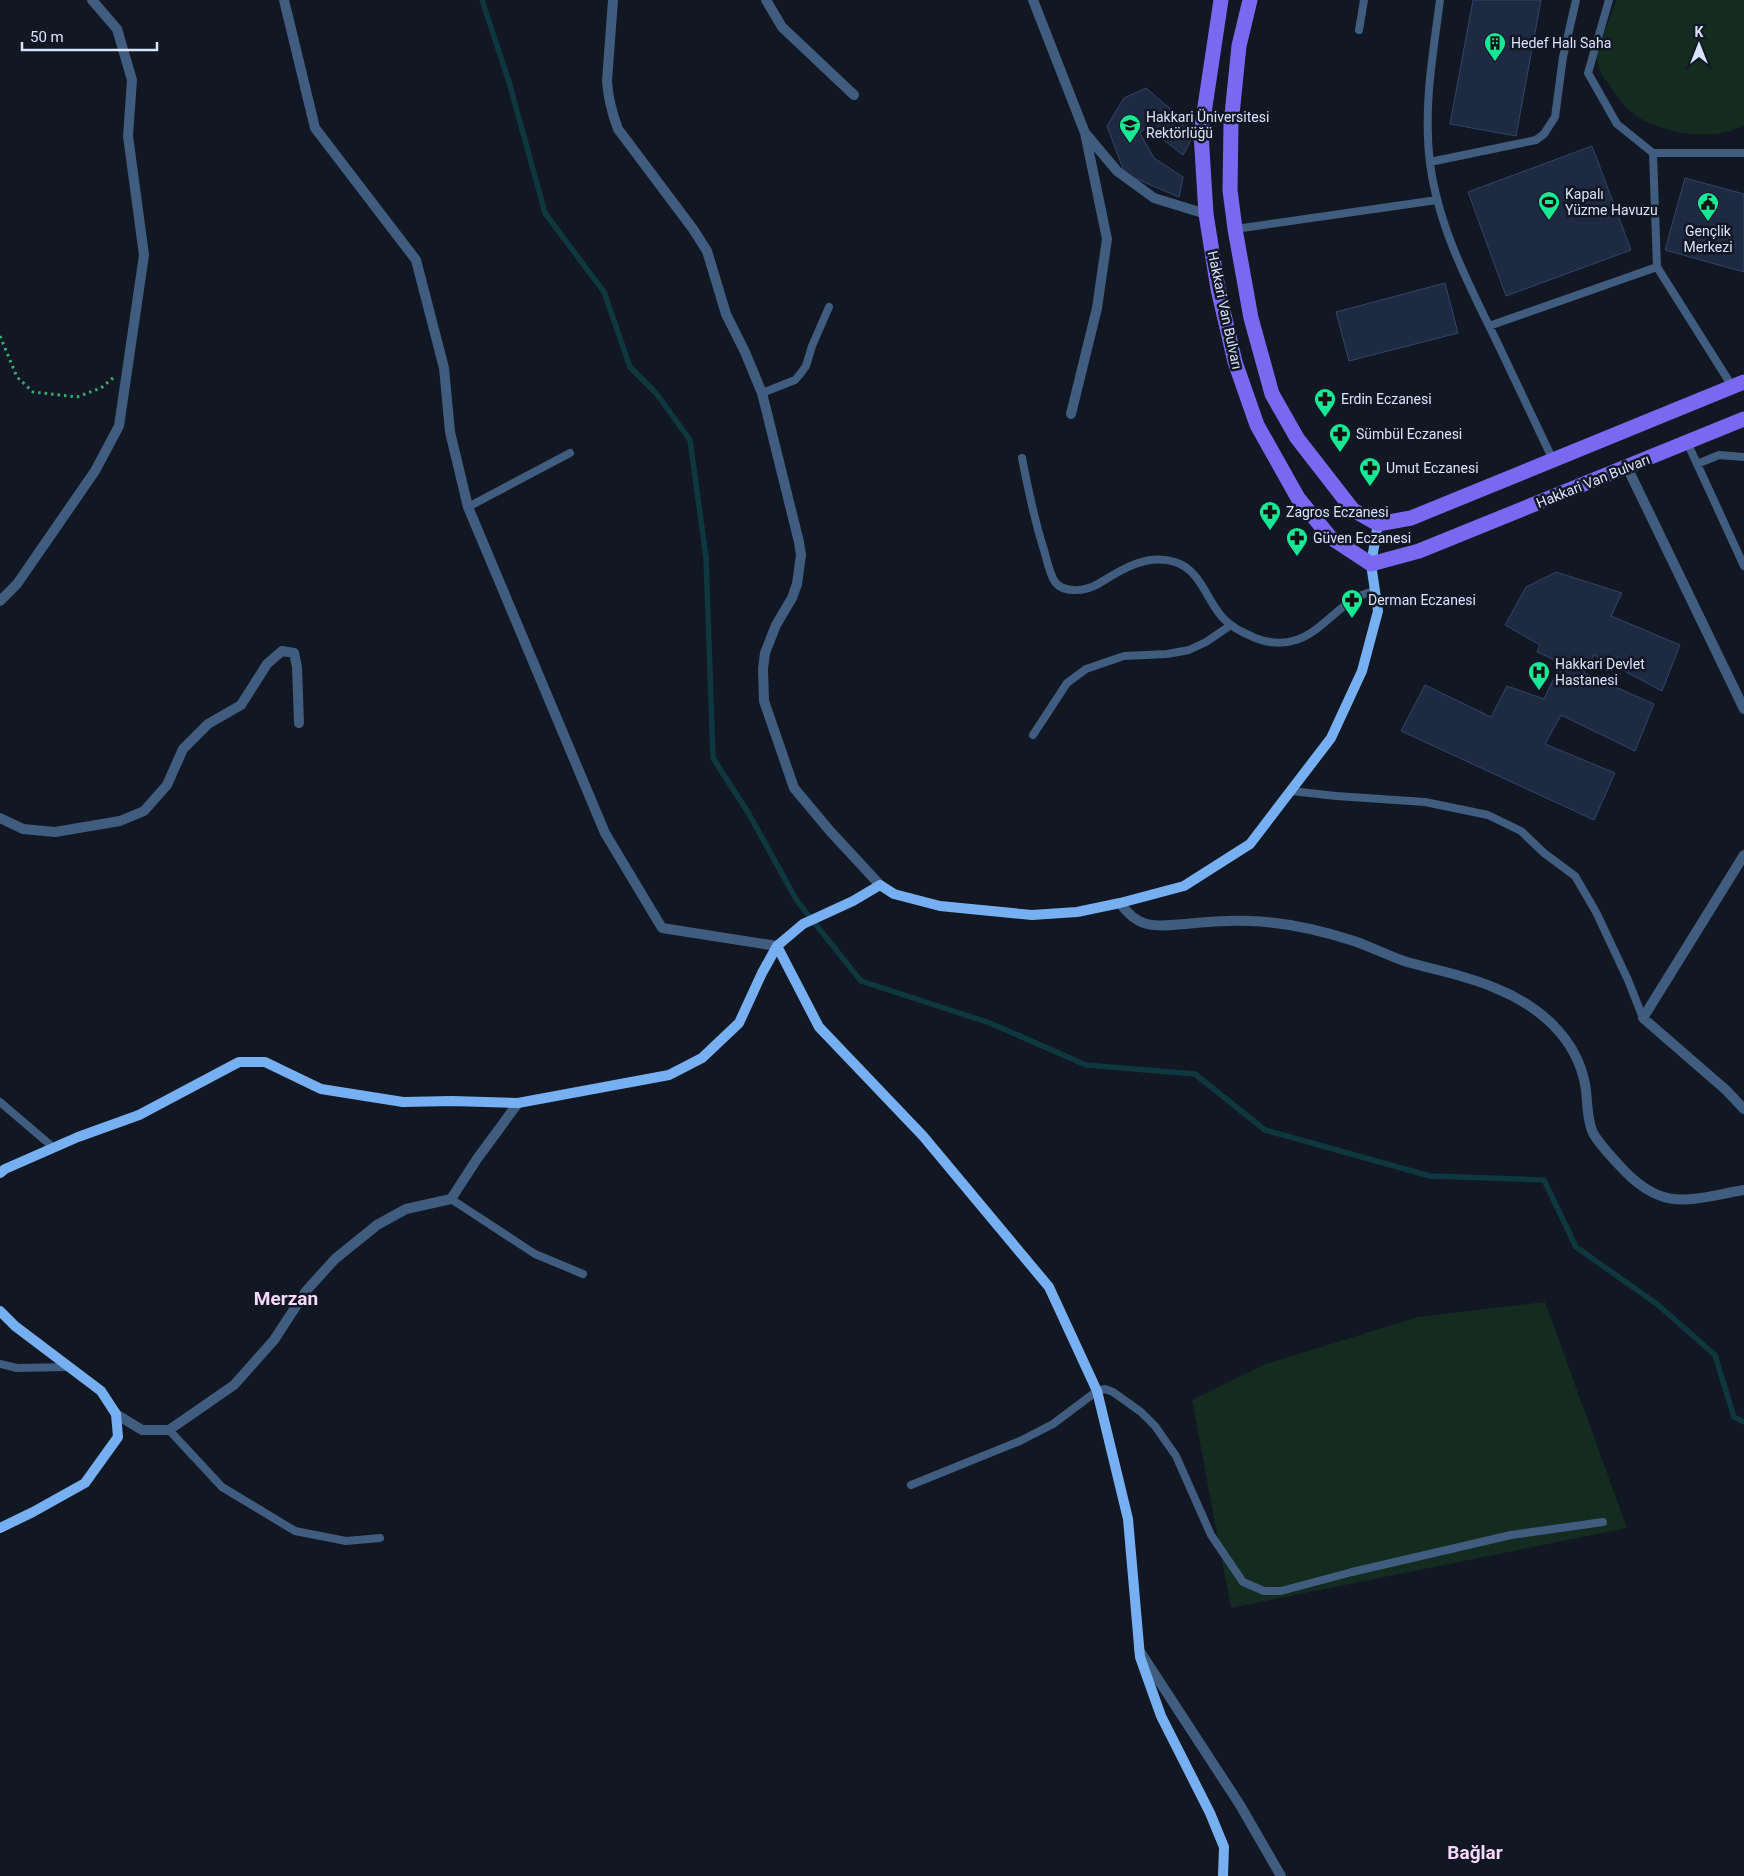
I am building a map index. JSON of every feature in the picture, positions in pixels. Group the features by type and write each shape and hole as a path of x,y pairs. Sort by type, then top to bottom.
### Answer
{"main road":[{"name":"Hakkari Van Bulvarı","path":"1221,0 1201,133 1206,214 1218,289 1235,362 1257,425 1298,498 1330,537 1371,564 1419,551 1744,419"},
{"name":"Hakkari Van Bulvarı","path":"1250,0 1238,46 1231,124 1230,190 1251,318 1272,394 1296,438 1353,510 1378,524"},
{"path":"1378,524 1411,518 1738,384"}],"street":[{"path":"0,601 17,584 90,479 119,426 144,255 128,136 132,80 117,29 92,0"},
{"path":"284,0 315,128 416,260 444,368 450,432 468,508 605,833 662,928 777,946"},
{"path":"613,0 607,80 613,117 618,129 707,251 726,314 745,352 762,393 799,542 800,555 797,584 792,598 776,624 765,653 762,677 764,701 794,788 880,885 894,894 940,906 1032,915 1077,912 1184,886 1250,844 1331,738 1362,671 1378,610 1371,564 1378,524"},
{"path":"766,0 782,27 854,95"},
{"path":"1033,0 1085,133 1107,240 1097,308 1071,414"},
{"path":"1085,133 1117,171 1154,198 1206,214"},
{"path":"1627,467 1744,709"},
{"path":"0,818 23,829 55,832 120,821 144,811 167,785 183,749 208,724 241,705 267,664 282,652 294,653 297,667 299,722"},
{"path":"1743,859 1643,1018 1726,1090 1744,1110"},
{"path":"0,1173 54,1148 139,1115 239,1062 265,1062 321,1089 403,1102 452,1101 518,1104 669,1075 702,1058 739,1023 762,973 777,946 803,924 853,901 880,885"},
{"path":"1120,903 1136,919 1155,925 1241,921 1279,923 1311,929 1501,990 1522,1001 1557,1027 1566,1037 1576,1054 1583,1073 1592,1132 1608,1153 1639,1186 1657,1196 1683,1200 1744,1190"},
{"path":"777,946 819,1027 923,1136 1049,1287 1096,1391 1128,1519 1140,1657 1162,1716 1210,1813 1224,1847 1223,1876"},
{"path":"0,1311 15,1326 101,1391 116,1414 142,1430 169,1430 234,1385 274,1340 306,1291 335,1259 377,1225 406,1209 451,1199 477,1159 518,1104"},
{"path":"0,1528 86,1483 118,1437 116,1414"},
{"path":"1139,1649 1240,1805 1281,1876"}],"lane":[{"path":"1359,30 1364,0"},
{"path":"1440,0 1429,81 1427,122 1430,162 1437,200 1446,232 1553,460"},
{"path":"1430,162 1536,140 1544,134 1550,126 1557,108 1563,57 1576,0"},
{"path":"1609,0 1588,73 1617,124 1654,153 1744,153"},
{"path":"1654,153 1657,267 1738,384"},
{"path":"1235,229 1437,200"},
{"path":"1489,326 1657,267"},
{"path":"762,393 795,380 801,373 806,366 812,346 829,307"},
{"path":"1688,442 1744,566"},
{"path":"468,508 570,453"},
{"path":"1698,464 1719,455 1744,457"},
{"path":"1022,458 1033,513 1050,570 1055,582 1070,590 1095,586 1131,564 1152,560 1170,561 1185,566 1191,571 1216,609 1231,625 1264,642 1298,640 1327,621 1356,598 1375,590"},
{"path":"1033,735 1063,688 1076,675 1086,669 1124,656 1167,654 1189,650 1206,642 1231,625"},
{"path":"1291,791 1425,802 1488,815 1520,831 1544,853 1575,876 1596,912 1628,980 1643,1018"},
{"path":"0,1102 54,1148"},
{"path":"451,1199 535,1254 583,1274"},
{"path":"0,1364 16,1368 69,1367"},
{"path":"911,1485 972,1462 1028,1437 1053,1424 1096,1391 1105,1389 1113,1392 1141,1412 1155,1426 1176,1456 1211,1535 1243,1582 1264,1591 1281,1591 1511,1534 1603,1522"},
{"path":"169,1430 222,1487 294,1531 346,1541 380,1538"}],"path":[{"path":"0,336 17,377 33,392 77,397 101,388 128,364"}],"green space":[{"path":"1616,0 1744,0 1744,125 1719,133 1690,134 1662,128 1649,123 1630,111 1603,77 1597,62 1600,46"},
{"path":"1545,1302 1627,1528 1231,1608 1192,1400 1263,1365 1418,1317"}],"building":[{"name":"Hedef Halı Saha","path":"1473,0 1541,0 1516,136 1450,124"},
{"name":"Hakkari Üniversitesi Rektörlüğü","path":"1146,88 1196,131 1183,155 1147,127 1140,133 1154,158 1183,177 1179,197 1125,174 1107,126 1124,98"},
{"name":"Kapalı Yüzme Havuzu","path":"1592,146 1631,250 1506,296 1468,192"},
{"name":"Gençlik Merkezi","path":"1685,178 1744,194 1744,272 1665,250"},
{"path":"1445,283 1458,333 1349,361 1336,312"},
{"name":"Hakkari Devlet Hastanesi","path":"1556,572 1622,593 1611,616 1680,645 1662,691 1594,655 1584,673 1654,704 1635,751 1561,715 1545,744 1615,773 1594,820 1401,731 1425,685 1491,717 1507,686 1544,699 1561,663 1537,652 1540,645 1505,625 1526,587"}],"waterway":[{"path":"482,0 509,82 545,213 604,292 630,367 656,393 690,440 706,557 713,758 749,814 797,901 861,981 990,1023 1086,1065 1195,1074 1265,1130 1430,1176 1544,1180 1576,1247 1657,1304 1715,1355 1734,1417 1744,1422"}],"place":[{"name":"Hedef Halı Saha","path":"1495,62"},
{"name":"Hakkari Üniversitesi Rektörlüğü","path":"1130,144"},
{"name":"Kapalı Yüzme Havuzu","path":"1549,221"},
{"name":"Gençlik Merkezi","path":"1708,222"},
{"name":"Erdin Eczanesi","path":"1325,418"},
{"name":"Sümbül Eczanesi","path":"1340,453"},
{"name":"Umut Eczanesi","path":"1370,487"},
{"name":"Zagros Eczanesi","path":"1270,531"},
{"name":"Güven Eczanesi","path":"1297,557"},
{"name":"Derman Eczanesi","path":"1352,619"},
{"name":"Hakkari Devlet Hastanesi","path":"1539,691"}],"district":[{"name":"Merzan","path":"286,1298"},
{"name":"Bağlar","path":"1475,1852"}]}
